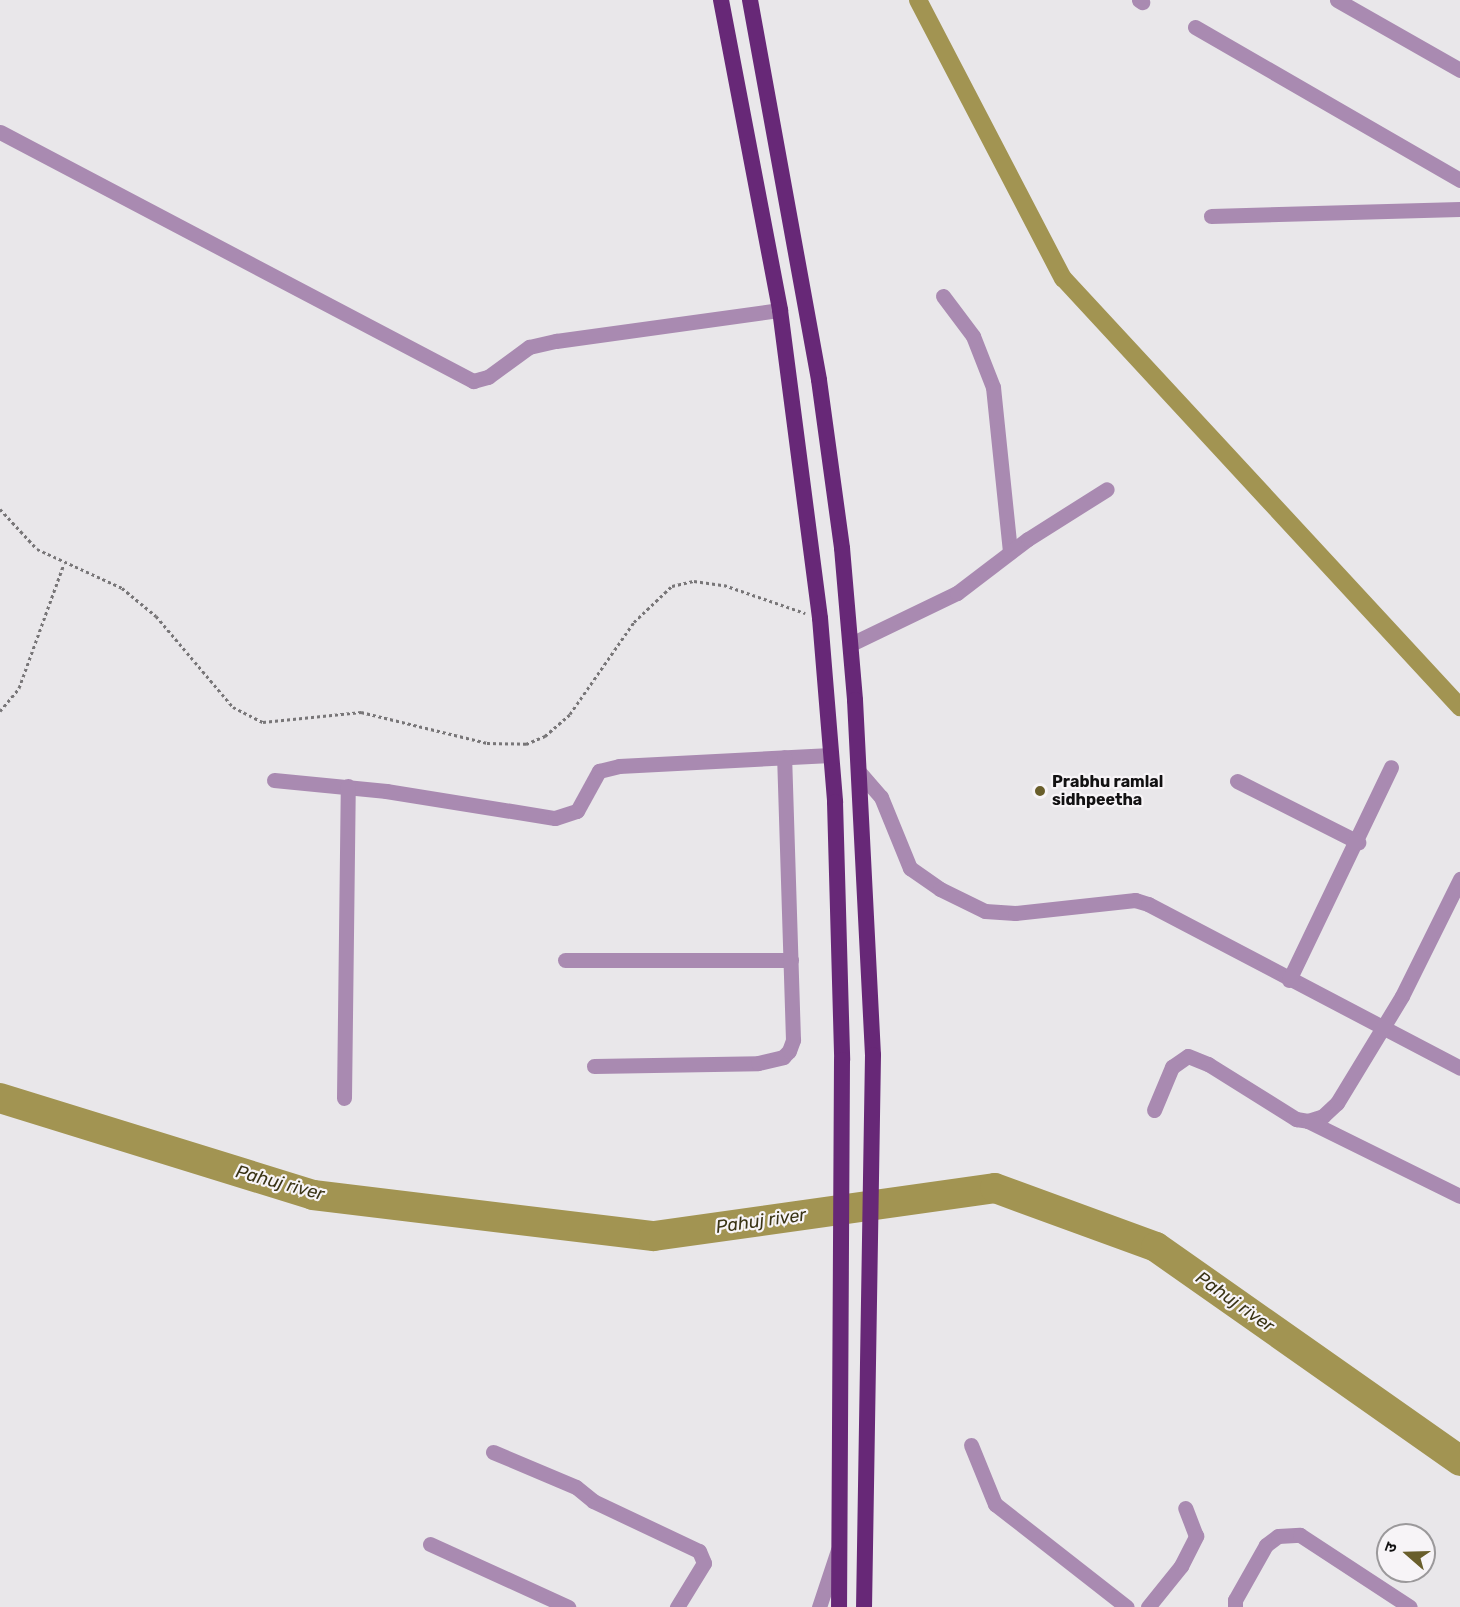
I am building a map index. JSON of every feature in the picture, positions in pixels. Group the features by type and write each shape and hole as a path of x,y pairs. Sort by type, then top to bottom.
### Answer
{"highway":[{"path":"721,0 780,310 820,618 831,755 842,1060 839,1607"},
{"path":"750,0 817,369 851,644 860,773 873,1055 864,1576 866,1607"}],"street":[{"path":"1337,0 1460,70"},
{"path":"1195,27 1460,180"},
{"path":"0,132 473,381 488,377 528,347 780,310"},
{"path":"1211,216 1460,208"},
{"path":"944,296 973,336 993,387 1010,552"},
{"path":"851,644 931,608 1010,552 1107,489"},
{"path":"274,780 348,786 555,818 577,811 599,771 619,766 831,755"},
{"path":"594,1066 710,1066 783,1057 793,1040 784,757"},
{"path":"1289,980 1358,842 1391,767"},
{"path":"860,773 880,797 910,868 940,889 985,910 1016,913 1135,900 1460,1068"},
{"path":"1238,781 1358,842"},
{"path":"344,1098 348,786"},
{"path":"1308,1121 1337,1103 1383,1028 1460,879"},
{"path":"566,960 791,960"},
{"path":"1154,1110 1172,1068 1188,1056 1208,1064 1296,1119 1308,1121 1460,1196"},
{"path":"971,1446 995,1504 1127,1607"},
{"path":"493,1452 576,1487 593,1501 699,1551 704,1563 677,1607"},
{"path":"1148,1607 1181,1566 1196,1536 1185,1508"},
{"path":"1235,1607 1266,1545 1278,1536 1300,1535 1410,1607"},
{"path":"430,1544 568,1607"},
{"path":"819,1607 839,1548"}],"path":[{"path":"0,509 37,549 64,564 122,588 156,616 233,707 256,720 272,723 361,712 510,746 545,736 570,714 634,622 672,586 694,581 724,585 820,618"},
{"path":"0,711 19,688 64,564"}],"waterway":[{"path":"918,0 1063,278 1460,707"},
{"name":"Pahuj river","path":"0,1098 313,1195 654,1236 995,1188 1156,1247 1460,1461"}],"place":[{"name":"Prabhu ramlal sidhpeetha","path":"1040,791"}]}
